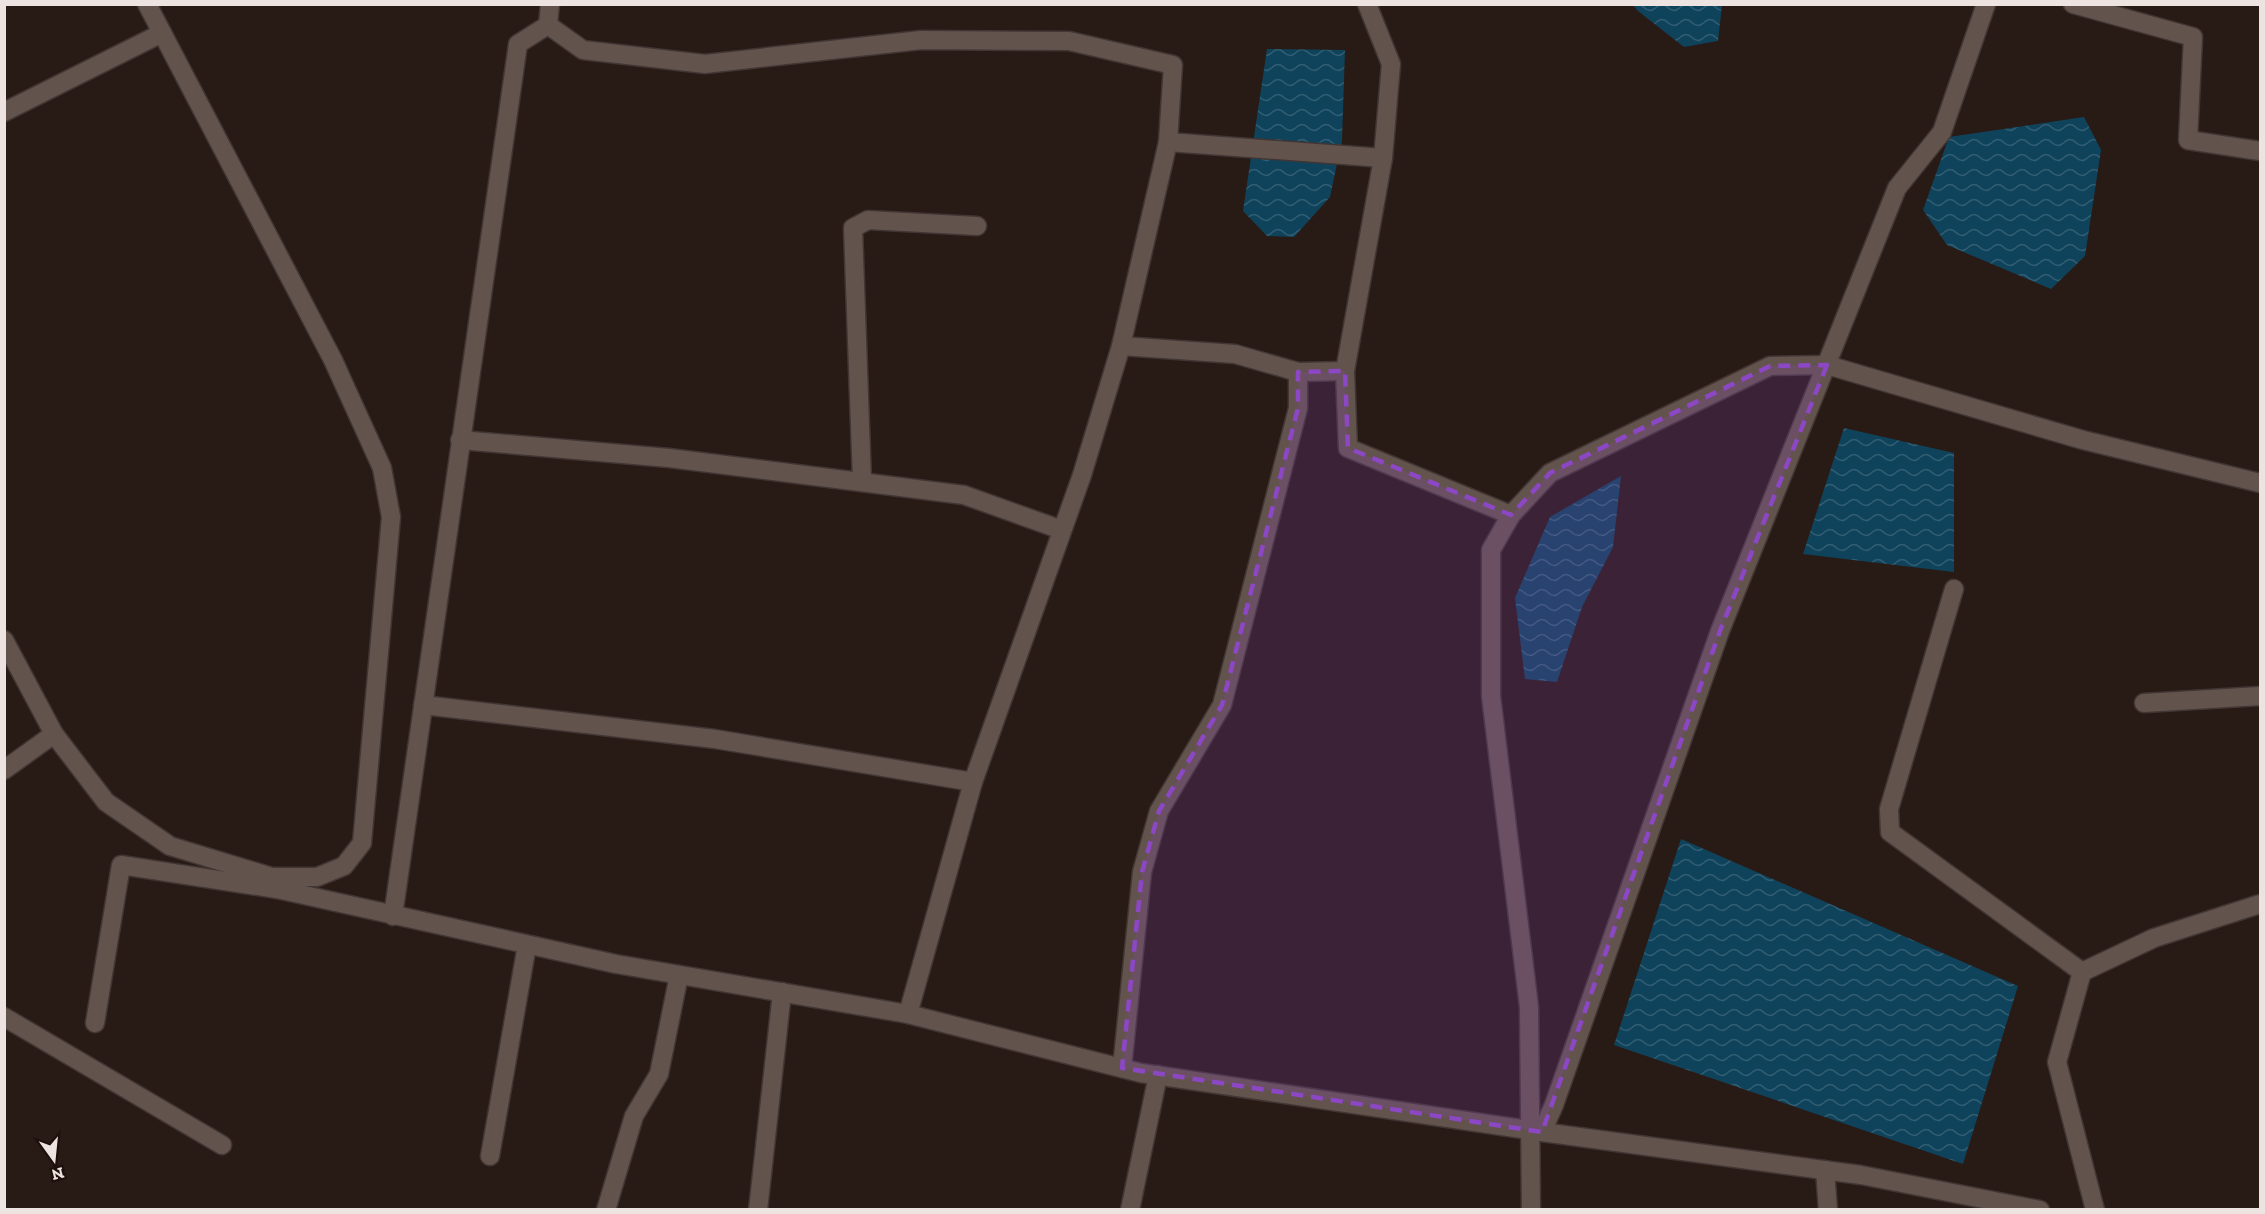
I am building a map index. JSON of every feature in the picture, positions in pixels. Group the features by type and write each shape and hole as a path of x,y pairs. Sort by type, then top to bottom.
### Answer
{"street":[{"path":"4,640 54,734 106,802 170,846 272,877 317,877 344,866 362,843 391,517 382,468 333,360 147,4"},
{"path":"548,25 550,4"},
{"path":"1367,4 1392,64 1383,158 1345,371 1348,448 1511,515"},
{"path":"1536,1131 1554,1105 1720,631 1897,188 1942,132 1986,4"},
{"path":"2073,4 2193,37 2188,140 2260,151"},
{"path":"548,25 583,50 705,64 921,40 1069,41 1173,65 1168,142 1122,346 1082,475 973,782 908,1014"},
{"path":"393,916 518,44 548,25"},
{"path":"4,112 162,33"},
{"path":"1168,142 1383,158"},
{"path":"862,481 853,228 868,220 977,226"},
{"path":"1122,346 1234,354 1298,372 1345,371"},
{"path":"1531,1209 1536,1131 1529,1007 1491,696 1491,550 1511,515 1550,473 1770,366 1827,365 2083,440 2260,483"},
{"path":"1122,1068 1142,872 1159,811 1222,705 1299,408 1298,372"},
{"path":"460,440 669,458 964,495 1062,530"},
{"path":"1954,590 1889,809 1890,832 2082,972"},
{"path":"2144,703 2260,696"},
{"path":"423,705 715,739 973,782"},
{"path":"4,770 54,734"},
{"path":"95,1023 120,865 277,889 527,945 679,975 908,1014 1158,1075 1536,1131 1825,1170 2040,1209"},
{"path":"2096,1209 2056,1062 2082,972 2154,938 2260,903"},
{"path":"490,1156 527,945"},
{"path":"606,1209 634,1116 659,1074 679,975"},
{"path":"758,1209 782,992"},
{"path":"4,1017 222,1145"},
{"path":"1130,1209 1158,1075"},
{"path":"1825,1170 1828,1209"}],"highlighted area":[{"path":"1827,365 1720,631 1542,1132 1122,1068 1142,872 1159,811 1222,705 1298,408 1298,372 1345,371 1348,448 1511,515 1550,473 1770,366"}],"water":[{"path":"1633,5 1722,5 1718,41 1684,47"},
{"path":"1267,49 1345,50 1342,140 1330,197 1294,237 1267,236 1243,211"},
{"path":"2084,117 2101,150 2085,256 2051,289 1947,245 1923,210 1949,137"},
{"path":"1844,428 1954,453 1954,572 1803,554"},
{"path":"1621,476 1613,547 1582,607 1557,682 1525,679 1515,598 1550,517"},
{"path":"1681,839 2018,986 1963,1164 1614,1045"}]}
